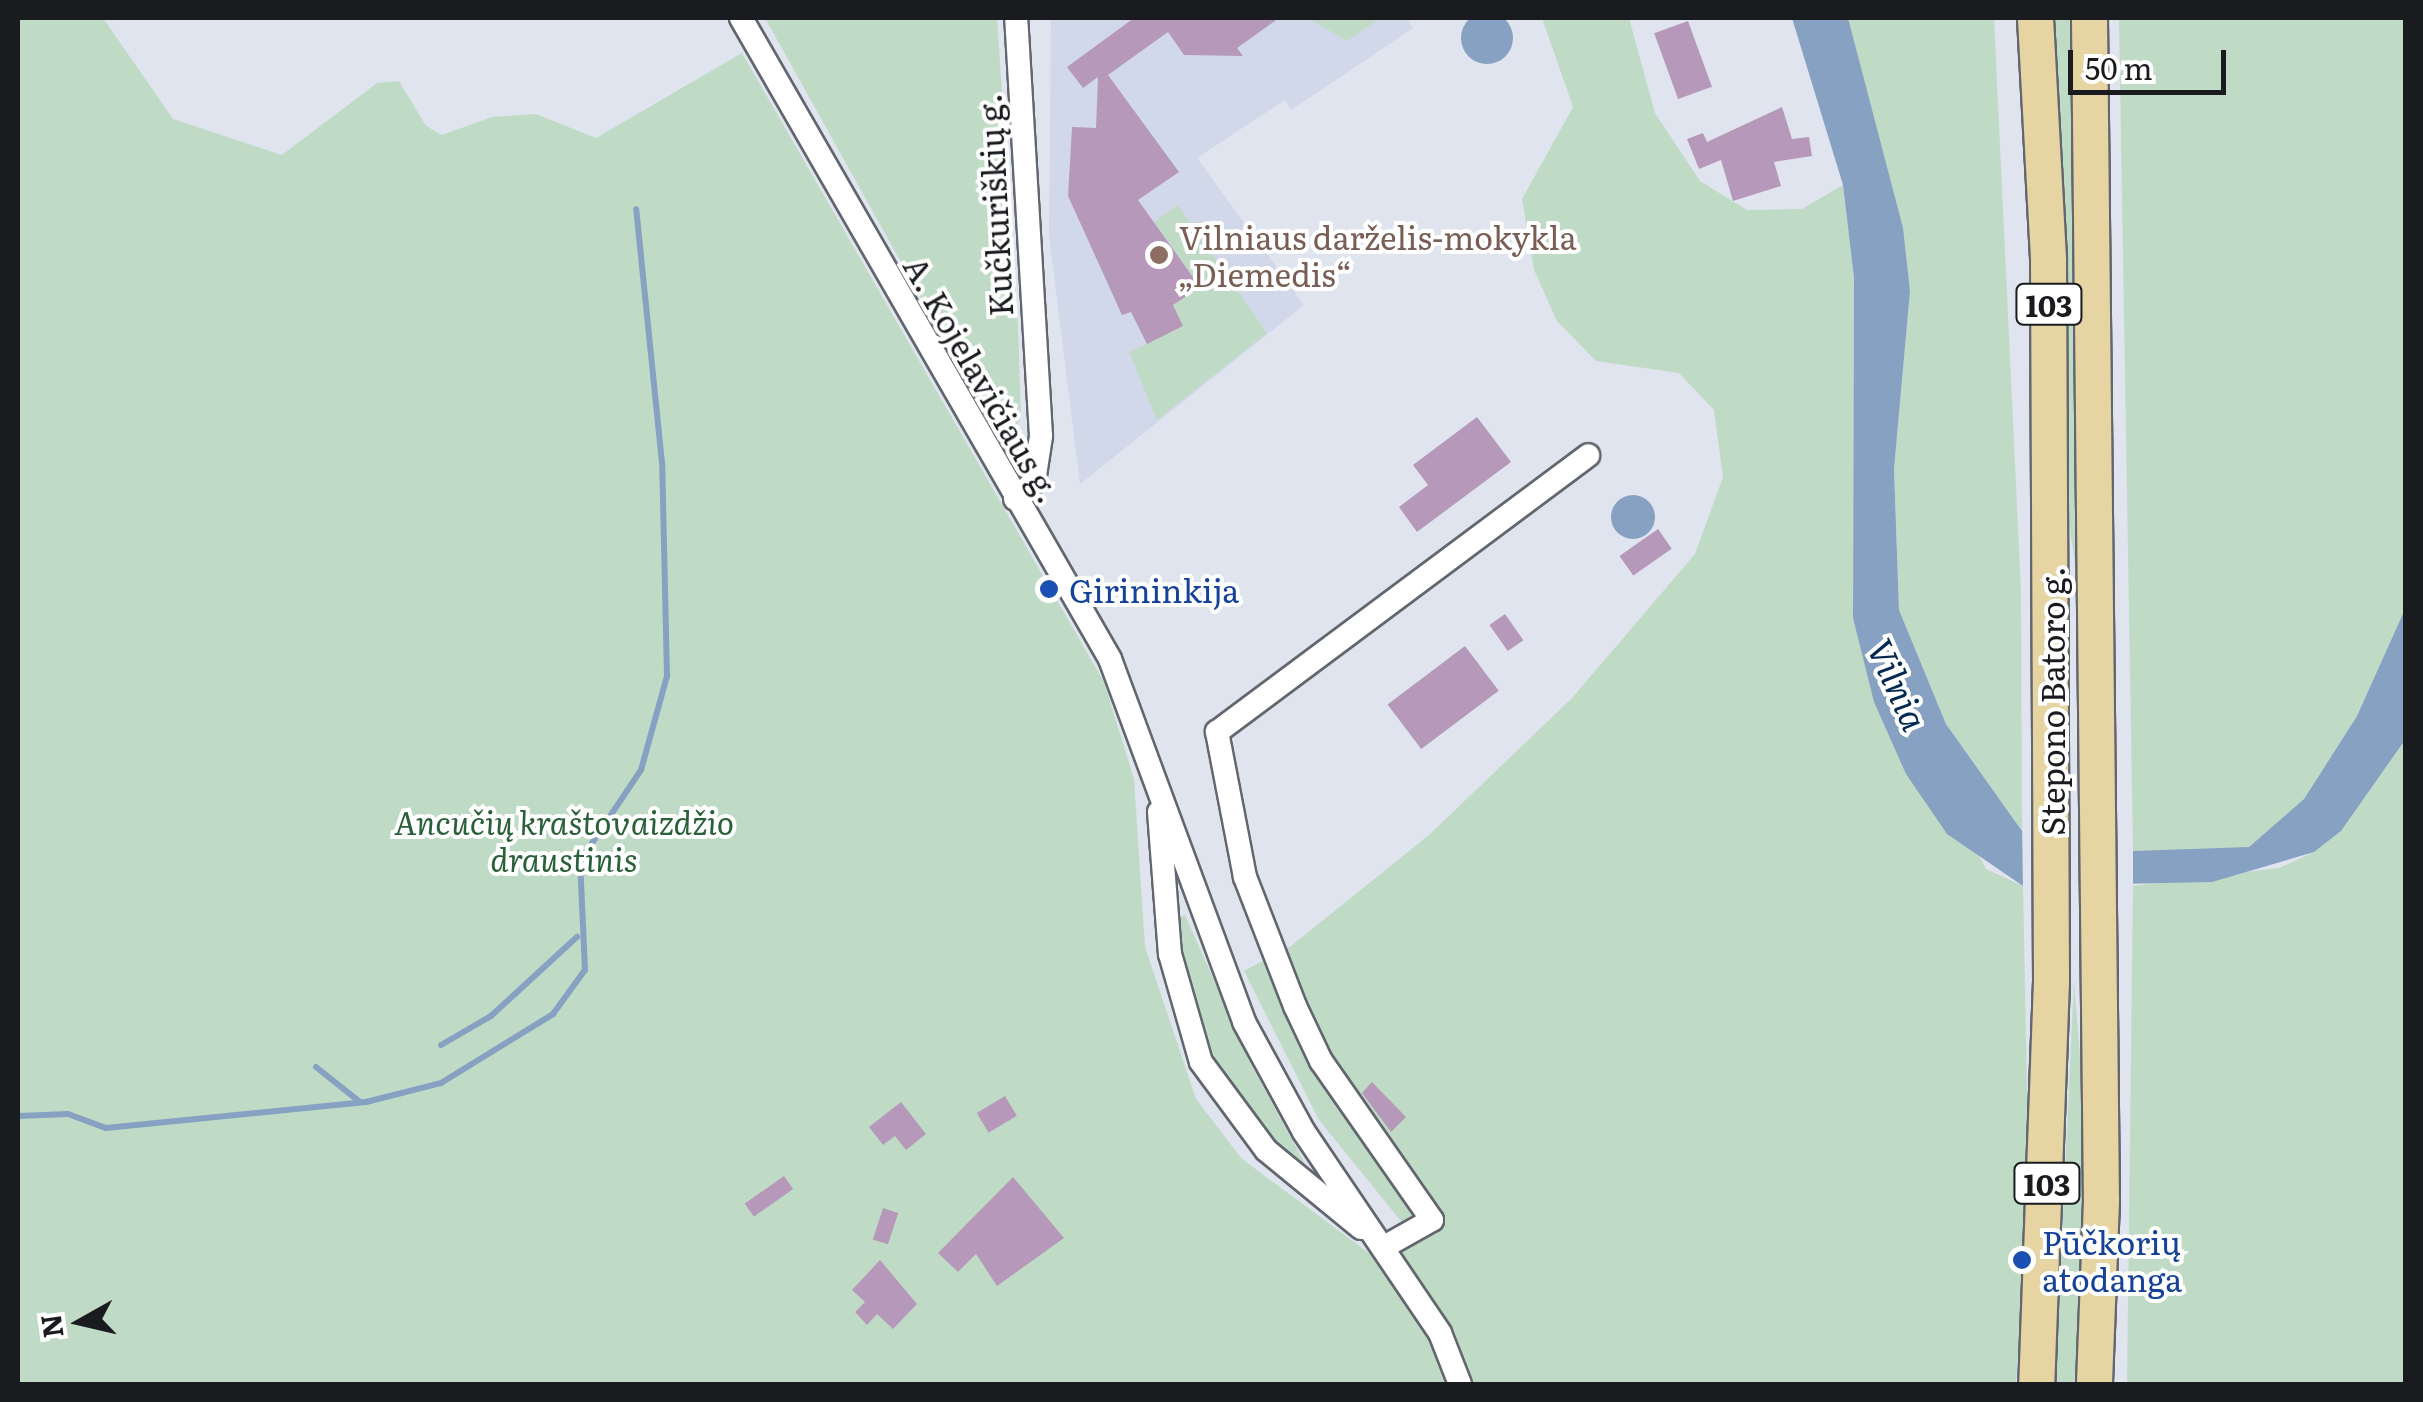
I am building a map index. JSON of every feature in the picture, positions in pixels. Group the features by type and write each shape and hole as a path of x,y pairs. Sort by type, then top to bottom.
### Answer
{"main road":[{"name":"Stepono Batoro g.","path":"2035,18 2050,591 2052,981 2036,1384"},
{"name":"Stepono Batoro g.","path":"2089,18 2097,981 2094,1384"}],"street":[{"name":"A. Kojelavičiaus g.","path":"741,18 1015,500 1110,659 1158,778 1244,1022 1304,1132 1440,1333 1460,1384"},
{"name":"Kučkuriškių g.","path":"1015,500 1034,482 1041,436 1016,18"},
{"path":"1384,1247 1432,1220 1340,1092 1295,1006 1245,877 1218,732 1588,455"},
{"name":"A. Kojelavičiaus g.","path":"1158,778 1170,954 1201,1062 1266,1150 1384,1247"}],"shaded area":[{"name":"Vilniaus darželis-mokykla „Diemedis“","path":"1051,18 1406,18 1413,28 1291,110 1285,100 1197,158 1304,305 1080,484 1049,235"}],"green space":[{"name":"Ancučių kraštovaizdžio draustinis","path":"18,18 103,18 173,119 282,155 377,83 399,81 426,126 442,135 492,117 536,114 596,138 742,53 1104,682 1134,779 1145,947 1196,1099 1242,1159 1377,1259 1418,1242 1319,1120 1244,971 1291,946 1429,835 1572,698 1695,554 1723,477 1714,410 1679,373 1596,361 1557,321 1534,270 1522,199 1573,107 1542,18 1629,18 1655,113 1700,181 1747,210 1802,209 1843,185 1854,278 1853,618 1986,869 2023,886 2029,1191 2016,1384 18,1384"},
{"path":"765,18 997,18 1018,327 1021,418 1014,430 984,411"},
{"path":"1308,18 1380,18 1347,41"},
{"path":"1848,18 1994,18 2021,591 2022,831 1946,724 1899,610 1894,469 1910,291"},
{"path":"2050,18 2077,18 2079,591 2068,516"},
{"path":"2119,18 2405,18 2405,609 2357,716 2304,799 2249,847 2209,854 2133,851"},
{"path":"1178,205 1267,333 1157,420 1129,352 1182,327 1173,305 1200,287 1154,222"},
{"path":"2405,740 2405,1384 2127,1384 2133,886 2279,868 2314,852 2341,831"},
{"path":"1185,915 1253,1068 1308,1169 1261,1131 1205,1042 1179,952 1177,919"},
{"path":"2074,981 2088,1160 2080,1384 2055,1384"}],"water":[{"path":"1487,12 1505,20 1513,38 1505,56 1487,64 1469,56 1461,38 1469,20"},
{"name":"Vilnia","path":"1792,18 1848,18 1903,228 1910,291 1894,469 1899,610 1946,724 2022,831 2133,851 2249,847 2304,799 2357,716 2405,609 2405,740 2341,831 2314,852 2212,882 2023,886 1947,834 1906,774 1874,702 1853,618 1854,278 1843,185"},
{"path":"1633,495 1649,501 1655,517 1649,533 1633,539 1617,533 1611,517 1617,501"}],"pier":[{"path":"2022,823 2133,846 2133,891 2023,891"}],"building":[{"path":"1134,18 1279,18 1237,48 1243,56 1184,55 1168,32 1108,75 1179,172 1138,200 1200,287 1173,305 1183,326 1147,344 1131,312 1122,315 1068,196 1072,127 1096,128 1098,77 1083,88 1067,67"},
{"path":"1688,21 1712,87 1678,99 1654,33"},
{"path":"1782,107 1792,139 1809,137 1812,156 1774,162 1781,186 1733,201 1721,160 1699,169 1687,139 1703,133 1707,142"},
{"path":"1477,417 1511,462 1417,532 1399,507 1428,485 1413,465"},
{"path":"1658,529 1672,549 1633,576 1619,556"},
{"path":"1505,614 1523,640 1508,651 1489,625"},
{"path":"1465,646 1499,691 1421,749 1388,704"},
{"path":"1372,1082 1406,1117 1391,1132 1362,1093"},
{"path":"1005,1096 1017,1116 989,1133 977,1113"},
{"path":"901,1102 926,1134 906,1150 895,1136 883,1145 869,1127"},
{"path":"784,1176 793,1189 754,1217 745,1204"},
{"path":"1013,1177 1064,1238 997,1286 976,1254 958,1272 938,1253"},
{"path":"883,1208 898,1213 888,1244 873,1239"},
{"path":"880,1260 917,1304 893,1329 877,1314 867,1325 855,1312 865,1302 852,1290"}],"waterway":[{"path":"18,1116 68,1114 106,1128 366,1102 441,1083 553,1014 585,970 580,861 641,770 667,676 662,463 636,209"},
{"path":"441,1045 491,1016 577,937"},
{"path":"316,1067 360,1102"}],"place":[{"name":"Vilniaus darželis-mokykla „Diemedis“","path":"1159,255"},
{"name":"Girininkija","path":"1049,589"},
{"name":"Pūčkorių atodanga","path":"2022,1260"}]}
